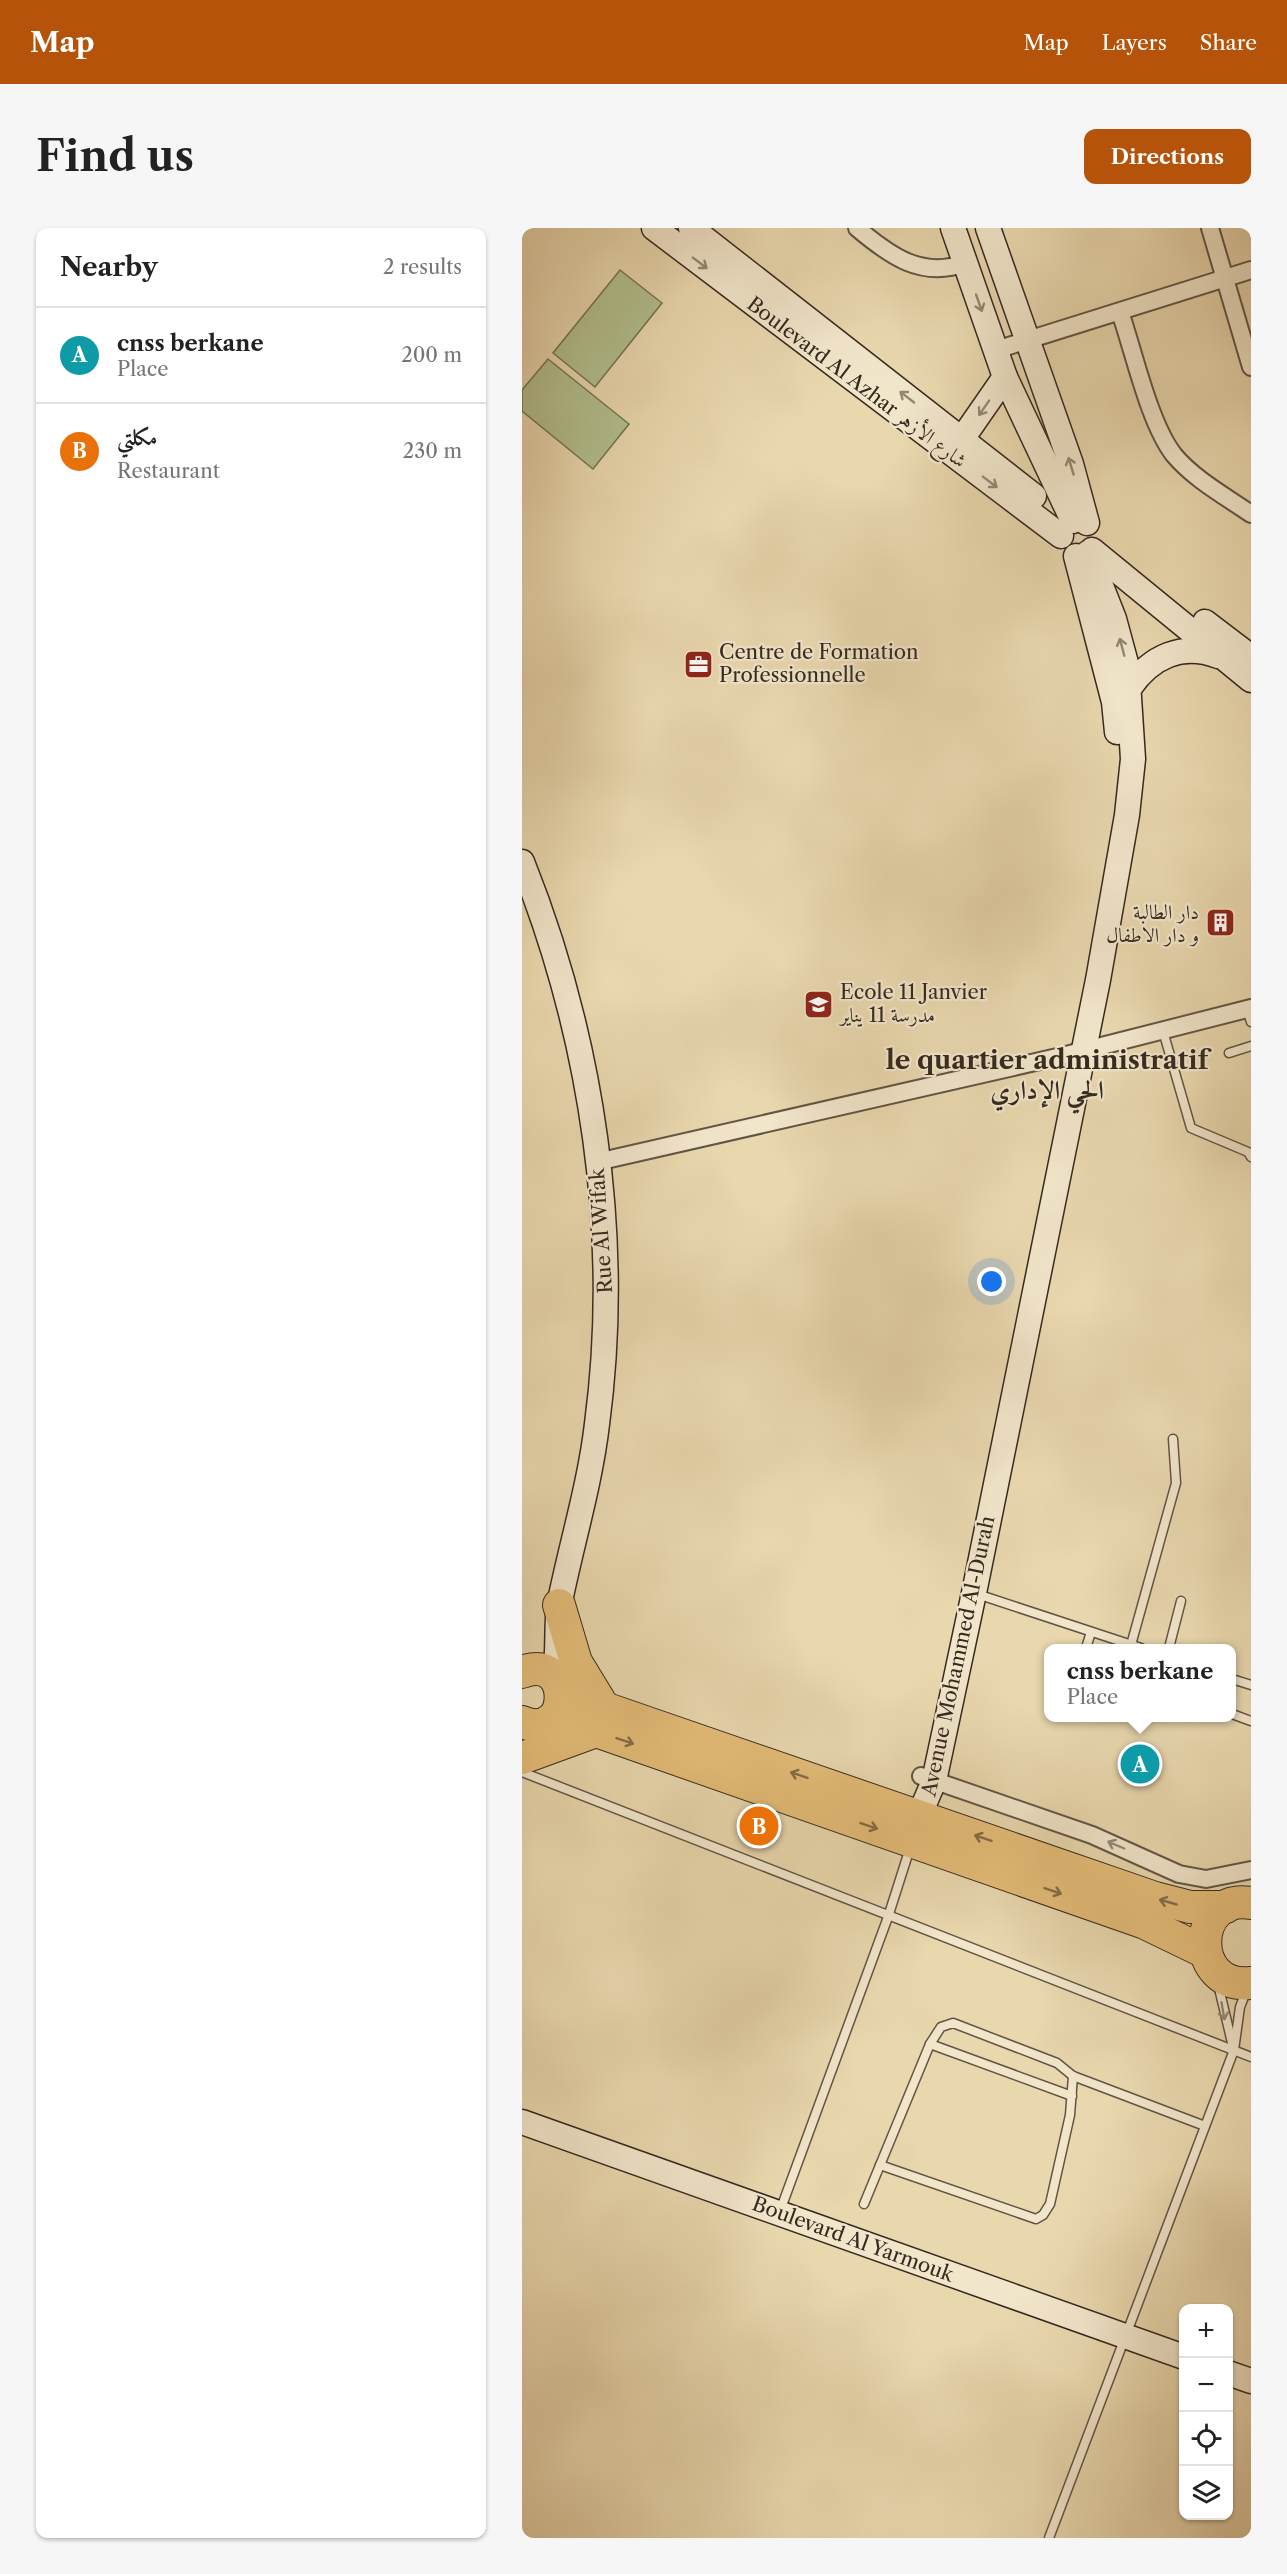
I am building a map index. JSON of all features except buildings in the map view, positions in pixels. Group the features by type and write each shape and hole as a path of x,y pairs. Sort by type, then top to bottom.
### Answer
{"highway":[{"path":"560,1605 576,1662 600,1719"},
{"path":"543,1677 600,1719 915,1829 1145,1923 1210,1961 1233,1982 1251,1984"},
{"path":"530,1726 561,1706 543,1677"},
{"path":"530,1726 600,1719"},
{"path":"522,1758 600,1719"},
{"path":"915,1829 1172,1903 1208,1908 1241,1899"},
{"path":"1210,1961 1206,1931 1217,1913 1241,1899"}],"street":[{"name":"Boulevard Al Azhar شارع الأزهر","path":"654,228 1080,538 1224,647 1251,680"},
{"name":"Boulevard Al Azhar شارع الأزهر","path":"691,228 962,439 1080,538"},
{"path":"857,228 918,268 939,271 965,263"},
{"name":"Avenue Mohammed Al-Durah","path":"915,1829 928,1779 1075,1053 1127,815 1133,759 1130,687 1114,619 1080,538 1005,377 953,228"},
{"name":"Avenue Mohammed Al-Durah","path":"988,228 1071,464 1080,538 1114,702 1118,756 1110,831 1075,1053"},
{"path":"1210,228 1227,278 1251,367"},
{"path":"996,350 1251,270"},
{"path":"1120,312 1157,423 1167,444 1191,471 1251,514"},
{"path":"962,439 1005,377"},
{"path":"1130,687 1147,666 1171,653 1189,650 1208,652 1251,642"},
{"name":"Boulevard Al Azhar شارع الأزهر","path":"1224,647 1251,657"},
{"name":"Rue Al Wifak","path":"522,862 564,990 584,1076 604,1227 606,1293 604,1359 597,1424 586,1489 560,1605 558,1659 543,1677"},
{"path":"597,1162 1163,1031 1250,1013"},
{"path":"928,1779 1092,1835 1179,1874 1206,1879 1251,1870"},
{"name":"Boulevard Al Yarmouk","path":"522,2122 1179,2355"},
{"path":"1233,2375 1251,2381"}],"lane":[{"path":"1163,1031 1191,1128 1248,1152 1251,1157"},
{"path":"1229,1053 1251,1046"},
{"path":"1131,1644 1176,1483 1173,1439"},
{"path":"966,1591 1128,1644"},
{"path":"1170,1644 1181,1601"},
{"path":"1087,1644 1091,1632"},
{"path":"1236,1680 1251,1685"},
{"path":"1236,1715 1251,1721"},
{"path":"522,1772 1251,2057"},
{"path":"780,2214 888,1917 915,1829"},
{"path":"1210,1961 1233,2050"},
{"path":"1049,2538 1233,2050 1241,2000 1251,1984"},
{"path":"864,2204 930,2043 941,2026 953,2023 1057,2063 1073,2076 1205,2126"},
{"path":"930,2043 1072,2096"},
{"path":"880,2165 1036,2219 1043,2215 1050,2204 1070,2115 1073,2076"}],"green space":[{"path":"620,270 662,303 595,387 553,353"},
{"path":"548,359 629,424 593,469 522,411 522,390"}],"place":[{"name":"Centre de Formation Professionnelle","path":"698,664"},
{"name":"دار الطالبة و دار الاطفال","path":"1220,923"},
{"name":"Ecole 11 Janvier مدرسة 11 يناير","path":"819,1004"},
{"name":"cnss berkane","path":"1140,1764"},
{"name":"مكلتي","path":"759,1826"}],"district":[{"name":"le quartier administratif الحي الإداري","path":"1047,1075"}]}
